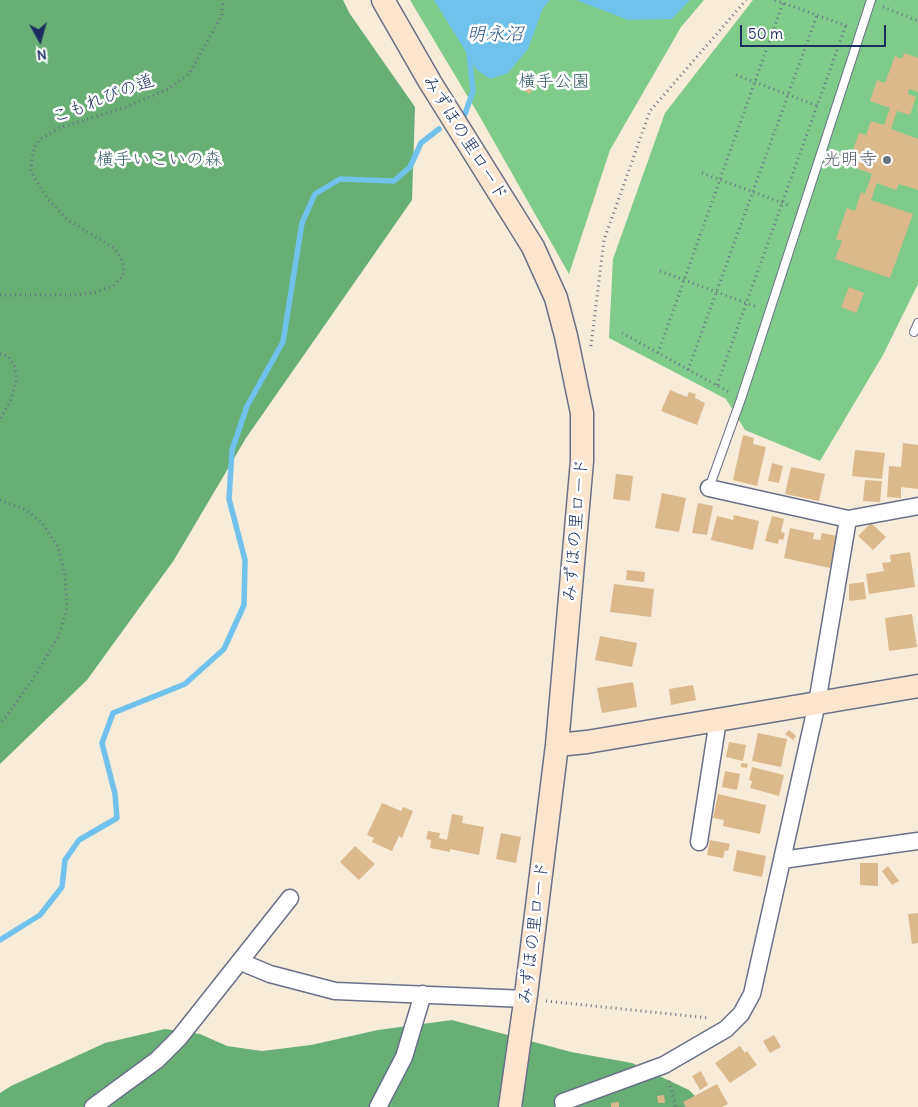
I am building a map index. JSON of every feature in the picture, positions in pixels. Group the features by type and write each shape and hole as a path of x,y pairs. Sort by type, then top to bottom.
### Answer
{"street":[{"name":"みずほの里ロード","path":"383,0 430,82 533,247 556,298 582,414 582,461 557,746 526,999 510,1107"},
{"path":"708,488 848,519 918,506"},
{"path":"564,1107 564,1102 664,1064 726,1029 741,1014 752,994 816,703 848,519"},
{"path":"557,746 918,686"},
{"path":"699,842 718,720"},
{"path":"782,860 918,840"},
{"path":"94,1107 157,1060 179,1038 290,898"},
{"path":"240,962 270,974 335,991 526,999"},
{"path":"378,1107 404,1057 423,994"}],"lane":[{"path":"708,488 741,399 871,1"},
{"path":"914,332 918,323"}],"path":[{"name":"こもれびの道","path":"0,295 76,295 93,293 113,286 123,276 122,260 114,248 68,220 48,199 34,179 31,170 34,148 39,140 59,128 126,107 168,89 189,74 222,15 223,0"},
{"path":"590,346 604,240 650,111 746,0"},
{"path":"776,0 862,31"},
{"path":"871,1 918,21"},
{"path":"658,353 783,3"},
{"path":"688,370 817,15"},
{"path":"717,385 846,26"},
{"path":"736,75 817,106 836,110"},
{"path":"702,173 752,193 803,210"},
{"path":"660,270 746,304 770,311"},
{"path":"622,333 741,399"},
{"path":"0,354 8,356 14,365 17,378 10,402 0,419"},
{"path":"0,500 26,510 42,523 58,548 65,575 67,608 59,635 38,671 7,716 0,723"},
{"path":"526,999 735,1020"},
{"path":"664,1064 676,1107"}],"green space":[{"name":"横手いこいの森","path":"0,0 343,0 350,14 415,107 412,200 246,438 174,560 87,680 0,764"},
{"name":"横手公園","path":"410,0 704,0 681,27 610,150 569,274 480,117"},
{"path":"753,0 918,0 918,284 883,355 820,461 745,430 726,399 609,338 613,259 665,113"},
{"path":"452,1020 571,1052 632,1063 689,1090 706,1107 0,1107 0,1093 11,1086 105,1043 165,1029 200,1034 227,1046 262,1051 311,1045 378,1030"}],"water":[{"name":"明永沼","path":"434,0 550,0 543,8 528,49 508,73 490,79 477,70"},
{"path":"576,0 690,0 672,19 628,20"}],"building":[{"name":"光明寺","path":"904,53 918,58 918,92 909,89 908,94 916,97 910,115 897,111 891,129 918,139 918,190 899,184 896,190 877,183 871,200 913,214 890,278 835,259 842,241 836,239 847,208 855,211 861,192 865,194 872,174 853,167 859,152 853,150 859,133 866,135 871,121 884,125 890,108 870,101 877,80 885,83 895,56 902,59"},
{"path":"528,77 537,82 530,94 521,89"},
{"path":"849,287 864,293 856,313 841,307"},
{"path":"670,390 687,397 689,392 696,394 695,398 705,403 697,425 661,411"},
{"path":"743,435 754,438 753,444 766,447 757,486 733,480"},
{"path":"903,443 918,445 918,489 901,487 901,498 887,497 889,466 901,467"},
{"path":"855,450 885,453 882,479 852,476"},
{"path":"772,463 783,466 779,483 768,481"},
{"path":"791,467 825,474 819,501 785,494"},
{"path":"616,474 633,476 630,501 613,499"},
{"path":"865,480 882,481 880,502 863,501"},
{"path":"662,493 686,498 679,532 655,528"},
{"path":"698,503 713,506 707,535 692,533"},
{"path":"734,515 759,521 753,550 711,540 717,516 733,520"},
{"path":"772,516 784,519 781,532 785,533 783,540 779,539 778,544 765,541"},
{"path":"871,523 886,537 873,550 858,536"},
{"path":"790,528 814,533 813,539 820,540 822,533 837,536 830,568 784,558"},
{"path":"910,552 915,587 869,594 866,574 884,571 882,563 891,562 890,555"},
{"path":"627,570 645,572 644,582 626,580"},
{"path":"864,582 866,599 849,601 849,584"},
{"path":"614,584 654,589 651,617 610,612"},
{"path":"912,614 917,647 889,651 885,618"},
{"path":"600,636 637,643 632,667 595,660"},
{"path":"633,682 637,707 602,713 597,688"},
{"path":"693,685 696,700 671,705 669,689"},
{"path":"789,730 796,736 793,740 785,734"},
{"path":"758,733 787,739 781,767 752,761"},
{"path":"729,742 746,745 743,761 726,757"},
{"path":"741,763 748,764 747,768 741,767"},
{"path":"752,767 784,775 779,796 750,788 752,781 749,780"},
{"path":"725,771 740,774 737,790 722,787"},
{"path":"718,794 766,805 760,834 723,826 724,820 713,818"},
{"path":"382,803 401,811 403,807 413,811 402,838 399,836 392,851 372,842 374,838 367,835"},
{"path":"452,814 463,816 462,823 484,827 479,855 450,849 450,852 430,848 431,840 426,839 428,831 440,833 439,838 447,840"},
{"path":"501,833 521,837 516,863 496,859"},
{"path":"710,840 730,844 728,851 725,850 723,858 707,855"},
{"path":"355,846 375,864 359,880 340,862"},
{"path":"737,850 766,856 762,877 733,871"},
{"path":"860,863 878,863 878,886 860,885"},
{"path":"888,866 899,881 892,885 882,871"},
{"path":"918,913 918,943 912,944 908,914"},
{"path":"774,1035 781,1047 770,1053 763,1041"},
{"path":"740,1046 745,1053 747,1051 757,1065 730,1083 715,1063"},
{"path":"701,1071 708,1085 700,1090 692,1076"},
{"path":"717,1084 728,1104 722,1107 686,1107 683,1102"},
{"path":"664,1095 665,1103 658,1103 657,1096"},
{"path":"619,1102 619,1107 611,1107 611,1103"}],"waterway":[{"path":"465,114 473,91 469,51"},
{"path":"0,940 40,915 62,887 65,860 79,840 117,818 115,794 102,743 113,713 185,684 224,649 244,605 245,560 229,499 232,450 247,406 283,342 302,223 315,194 340,179 394,181 410,167 421,143 439,129"}],"place":[{"name":"光明寺","path":"887,160"}]}
